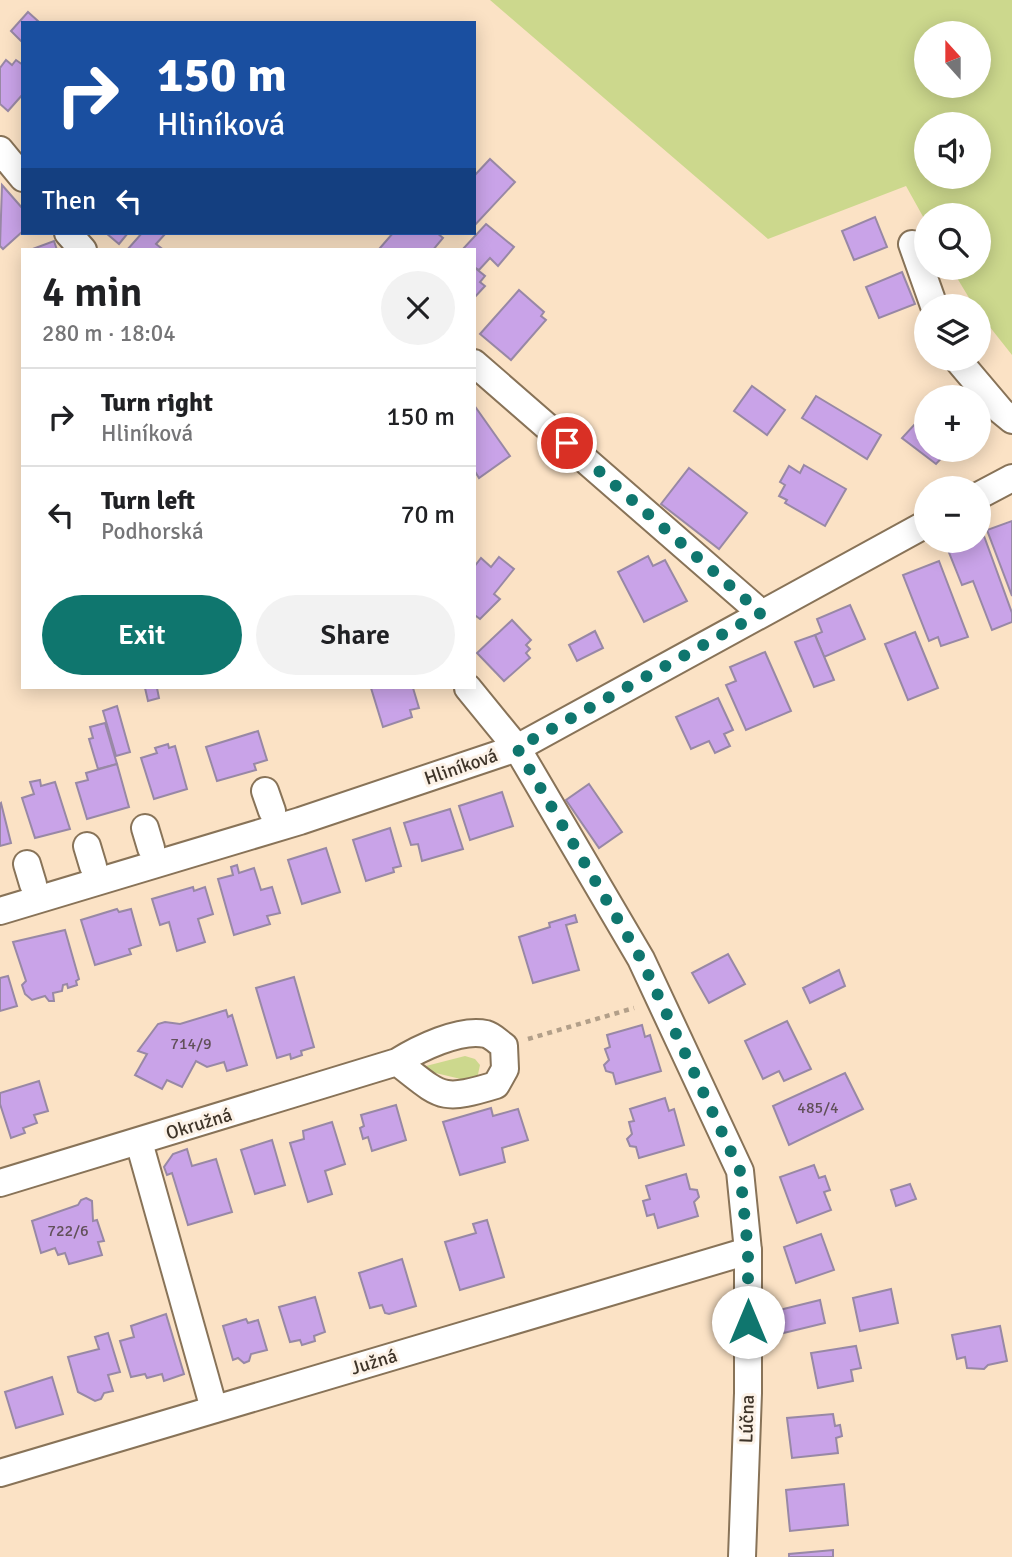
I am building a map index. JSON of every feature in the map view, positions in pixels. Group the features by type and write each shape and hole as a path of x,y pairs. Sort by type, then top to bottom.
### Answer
{"street":[{"path":"0,150 21,176"},
{"path":"912,244 930,294"},
{"path":"476,365 761,613"},
{"path":"967,371 1012,420"},
{"path":"991,489 1012,478"},
{"name":"Hliníková","path":"0,911 300,821 517,748 914,530"},
{"name":"Lúčna","path":"475,696 517,748 641,959 740,1171 748,1251 748,1393 742,1557"},
{"name":"Okružná","path":"0,1183 397,1062 420,1048 473,1032 489,1035 504,1046"},
{"path":"397,1062 437,1093 460,1096 496,1085 505,1069 504,1046"},
{"path":"139,1142 214,1409"},
{"name":"Južná","path":"0,1474 748,1251"}],"path":[{"path":"504,1046 660,1000"}],"green space":[{"path":"490,0 1012,0 1012,355 991,328 991,294 967,294 958,280 991,280 991,203 915,203 906,186 768,239"},
{"path":"465,1056 475,1059 480,1065 477,1079 465,1080 427,1071 426,1066"}],"building":[{"path":"28,12 38,21 21,21 21,41 11,31"},
{"path":"6,60 12,65 16,60 21,64 21,96 8,111 0,104 0,68"},
{"path":"490,159 515,182 476,224 476,174"},
{"path":"2,185 21,207 21,233 3,249 0,246"},
{"path":"875,217 887,247 854,260 842,231"},
{"path":"486,224 514,247 498,266 490,258 479,270 476,268 476,248 464,248"},
{"path":"108,235 126,235 119,244"},
{"path":"140,235 164,235 156,244 161,248 129,248"},
{"path":"391,235 439,235 443,238 435,248 380,248"},
{"path":"54,241 56,248 35,248"},
{"path":"476,269 485,276 480,282 485,286 476,296"},
{"path":"902,272 914,304 879,318 866,287"},
{"path":"519,290 544,312 541,316 546,320 511,360 480,334"},
{"path":"752,386 785,410 767,435 734,411"},
{"path":"816,396 881,435 867,459 802,418"},
{"path":"476,408 510,456 479,478 476,473"},
{"path":"914,425 914,447 902,438"},
{"path":"804,465 846,489 825,526 785,503 787,500 779,496 785,485 780,482 789,466 800,473"},
{"path":"689,468 747,513 719,549 661,504"},
{"path":"1012,521 1012,596 991,541 991,529"},
{"path":"949,553 990,553 1012,613 1012,622 992,630 973,581 962,585"},
{"path":"648,556 653,566 665,560 687,601 644,622 618,572"},
{"path":"499,557 514,569 494,594 500,599 480,619 476,616 476,564 481,558 491,567"},
{"path":"939,561 968,637 941,646 938,637 929,641 903,575"},
{"path":"850,605 865,639 824,657 815,635 822,632 817,619"},
{"path":"512,620 531,640 526,645 530,649 526,653 530,658 504,681 477,653"},
{"path":"595,631 603,648 577,661 569,645"},
{"path":"915,632 938,688 908,700 885,644"},
{"path":"815,635 834,680 814,687 795,642"},
{"path":"765,652 791,711 746,730 726,685 736,681 730,667"},
{"path":"145,689 157,689 159,698 148,701"},
{"path":"371,689 413,689 419,708 410,710 412,717 383,727"},
{"path":"718,698 733,730 724,734 730,746 715,753 709,741 691,749 676,717"},
{"path":"117,706 130,752 116,756 103,711"},
{"path":"105,723 117,764 98,769 89,739 93,738 90,727"},
{"path":"258,731 267,760 254,764 256,770 217,781 206,747"},
{"path":"168,744 169,748 175,746 187,789 154,799 141,758 157,753 155,748"},
{"path":"117,764 129,807 87,819 76,783 88,780 86,773"},
{"path":"40,780 41,786 55,782 70,829 35,838 22,798 34,794 30,782"},
{"path":"589,784 622,832 599,848 566,800"},
{"path":"502,792 513,826 470,840 459,806"},
{"path":"0,804 11,843 0,846"},
{"path":"450,809 463,849 422,861 418,844 411,845 404,823"},
{"path":"390,828 401,866 393,868 394,872 366,881 353,840"},
{"path":"326,848 340,892 302,904 288,860"},
{"path":"237,865 239,873 254,868 261,890 272,887 280,913 267,916 270,924 234,935 218,879 233,875 231,867"},
{"path":"193,887 194,891 205,887 213,914 198,919 205,942 177,951 169,922 160,925 152,899"},
{"path":"117,909 119,912 131,909 141,945 129,949 131,954 95,965 81,920"},
{"path":"575,915 577,922 566,925 579,970 533,983 519,937"},
{"path":"65,930 79,979 76,981 77,985 68,988 67,984 63,985 62,991 53,993 54,1001 49,1001 45,996 32,1000 25,994 22,985 26,981 13,942"},
{"path":"728,954 745,984 709,1003 692,973"},
{"path":"839,970 845,986 810,1003 803,988"},
{"path":"8,976 17,1006 0,1011 0,978"},
{"path":"294,977 314,1047 301,1051 302,1055 291,1059 290,1054 277,1058 256,988"},
{"path":"226,1010 228,1017 232,1015 247,1065 227,1071 224,1062 207,1067 196,1061 182,1087 167,1080 162,1089 135,1075 147,1054 138,1051 158,1024 180,1024"},
{"path":"787,1021 811,1069 784,1081 779,1071 763,1079 745,1041"},
{"path":"642,1025 645,1037 650,1035 661,1071 616,1084 613,1073 606,1071 604,1065 609,1060 605,1049 610,1047 607,1035"},
{"path":"845,1073 863,1109 789,1145 773,1106"},
{"path":"39,1081 48,1111 34,1115 37,1123 23,1128 25,1133 11,1138 0,1104 0,1093"},
{"path":"665,1098 669,1111 674,1109 684,1145 639,1158 636,1147 630,1146 627,1139 632,1134 629,1122 634,1121 630,1109"},
{"path":"396,1105 406,1140 372,1151 368,1137 363,1139 361,1115"},
{"path":"491,1108 493,1116 518,1109 528,1140 502,1148 505,1162 460,1175 443,1122"},
{"path":"332,1122 345,1164 325,1171 332,1194 308,1202 290,1143 304,1139 303,1131"},
{"path":"272,1140 285,1185 255,1194 241,1150"},
{"path":"187,1149 192,1166 216,1159 232,1212 188,1225 172,1173 167,1175 164,1167 173,1154"},
{"path":"814,1165 819,1178 825,1176 830,1190 824,1192 831,1210 797,1223 780,1177"},
{"path":"686,1174 690,1189 697,1190 699,1197 694,1202 698,1216 658,1228 654,1214 647,1216 643,1201 650,1199 646,1186"},
{"path":"910,1184 916,1199 896,1206 891,1190"},
{"path":"86,1198 92,1201 93,1221 97,1220 104,1241 98,1242 102,1255 69,1264 65,1253 58,1255 55,1248 41,1253 32,1221 78,1205"},
{"path":"487,1220 504,1277 460,1290 445,1242 476,1233 473,1224"},
{"path":"821,1234 834,1270 796,1283 784,1247"},
{"path":"402,1259 416,1306 389,1314 385,1313 382,1305 370,1308 359,1273"},
{"path":"891,1289 898,1323 860,1331 853,1298"},
{"path":"315,1297 325,1332 314,1336 315,1341 302,1345 300,1340 290,1342 279,1307"},
{"path":"820,1300 825,1323 763,1338 763,1314"},
{"path":"166,1314 184,1374 164,1381 162,1374 147,1378 145,1374 131,1377 120,1341 134,1337 131,1326"},
{"path":"246,1319 248,1323 258,1320 267,1350 251,1354 249,1361 244,1363 238,1358 233,1360 223,1326"},
{"path":"1000,1326 1007,1361 988,1365 984,1369 967,1368 965,1357 957,1359 952,1335"},
{"path":"108,1333 120,1372 108,1375 113,1391 104,1393 101,1399 95,1401 78,1392 68,1357 99,1349 95,1337"},
{"path":"856,1346 861,1368 851,1370 853,1381 818,1388 811,1353"},
{"path":"52,1377 63,1414 16,1428 5,1392"},
{"path":"833,1414 835,1426 840,1425 842,1436 836,1438 838,1453 792,1458 787,1418"},
{"path":"844,1484 848,1525 790,1531 786,1490"},
{"path":"833,1550 833,1557 789,1557 789,1554"}],"route":[{"path":"567,443 761,613 517,748 641,959 740,1171 748,1251 748,1322"}]}
